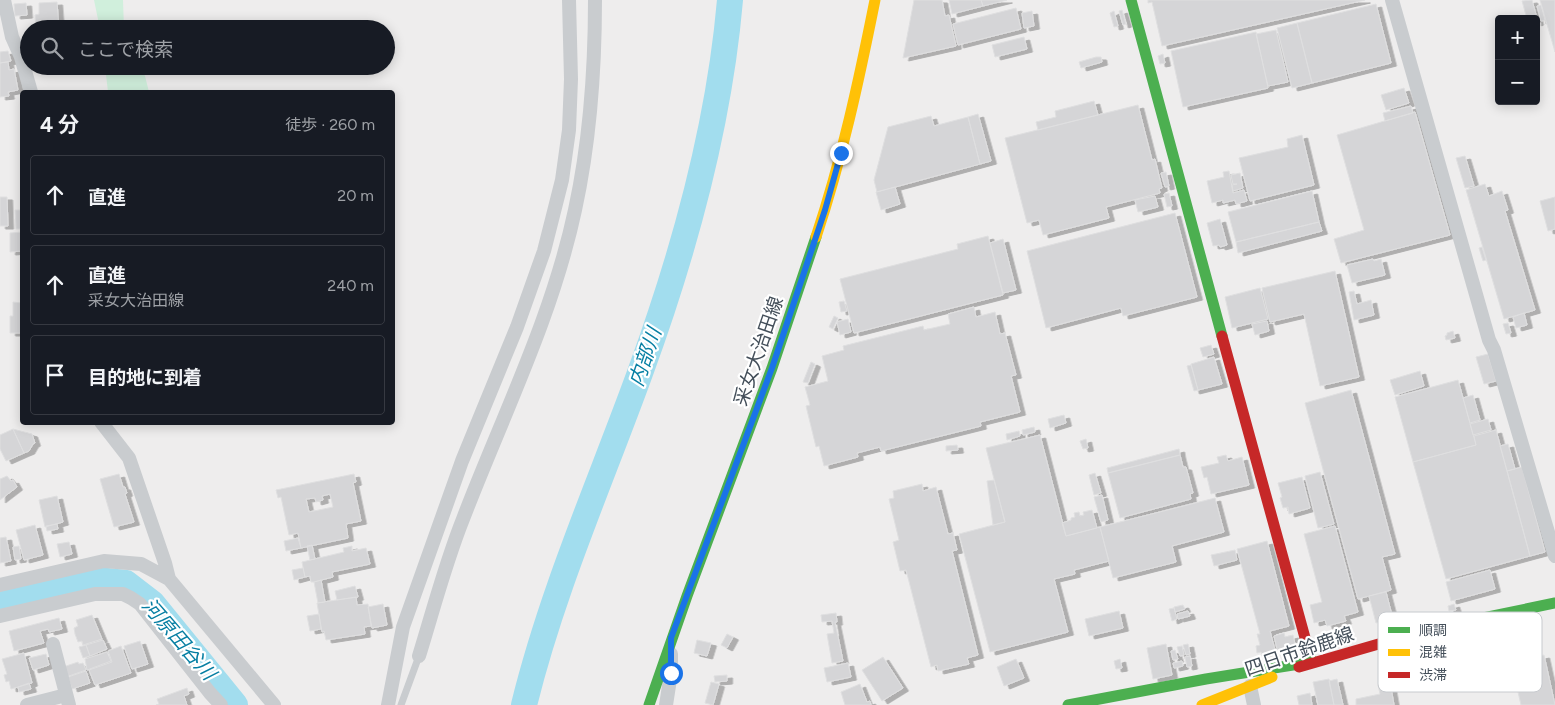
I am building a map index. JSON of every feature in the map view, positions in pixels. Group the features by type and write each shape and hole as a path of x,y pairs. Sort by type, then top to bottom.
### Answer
{"main road":[{"name":"采女大治田線","path":"649,705 671,638 772,368 825,210 856,96 875,0"},
{"path":"1068,705 1206,679 1312,662 1131,0"},
{"name":"四日市鈴鹿線","path":"1512,612 1555,603"},
{"name":"四日市鈴鹿線","path":"1202,705 1312,662 1378,644"}],"street":[{"path":"4,0 12,37 20,55"},
{"path":"388,705 403,627 462,461 517,327 544,251 562,180 568,130 571,80 569,0"},
{"path":"418,656 462,522 551,298 564,255 583,174 591,112 595,0"},
{"path":"1392,0 1490,340 1555,556"},
{"path":"26,75 30,90"},
{"path":"103,425 129,458 169,579"},
{"path":"0,585 104,561 141,564 169,579 274,705"},
{"path":"0,616 95,594 123,594 140,604 221,705"},
{"path":"666,705 671,673 671,638"},
{"path":"27,705 67,700 53,644"},
{"path":"1250,686 1254,705"}],"lane":[{"path":"402,705 418,656"}],"green space":[{"path":"94,0 123,0 124,20 98,20"},
{"path":"106,75 144,75 148,90 108,90"}],"building":[{"path":"914,0 942,0 945,16 949,15 956,46 903,58"},
{"path":"949,0 981,0 983,6 952,14"},
{"path":"981,0 1007,0 983,6"},
{"path":"1148,0 1365,0 1162,46 1152,2 1148,3"},
{"path":"1532,0 1536,15 1526,15 1522,1"},
{"path":"1540,0 1555,0 1555,52"},
{"path":"57,2 58,20 35,20 35,15 39,14 39,3"},
{"path":"26,3 27,15 15,16 14,4"},
{"path":"1376,4 1391,63 1312,83 1297,23"},
{"path":"1541,5 1545,20 1541,21 1537,6"},
{"path":"1016,8 1021,29 958,45 953,24"},
{"path":"1122,10 1126,24 1123,25 1119,11"},
{"path":"1032,11 1034,26 1024,28 1022,13"},
{"path":"1114,11 1118,26 1114,27 1110,13"},
{"path":"1297,23 1312,83 1292,88 1277,28"},
{"path":"1276,30 1288,82 1268,86 1256,34"},
{"path":"1256,32 1268,88 1183,107 1171,51"},
{"path":"1024,37 1027,49 995,57 992,45"},
{"path":"8,51 11,61 0,63 0,52"},
{"path":"1163,54 1165,63 1160,64 1158,56"},
{"path":"1101,57 1102,62 1081,68 1079,62"},
{"path":"8,62 9,70 14,69 18,90 8,92 9,96 0,97 0,63"},
{"path":"1404,88 1409,103 1386,110 1381,95"},
{"path":"1094,101 1098,115 1038,130 1036,122 1056,117 1055,111"},
{"path":"1138,105 1152,160 1155,159 1162,188 1159,189 1160,193 1106,207 1109,218 1043,235 1039,220 1027,223 1005,138"},
{"path":"1411,106 1413,113 1385,121 1383,113"},
{"path":"1415,112 1450,235 1341,263 1334,239 1364,230 1337,135"},
{"path":"978,114 991,161 980,164 968,117"},
{"path":"931,116 934,126 968,117 980,164 877,192 874,180 888,127"},
{"path":"1302,135 1314,185 1250,201 1239,158 1288,147 1287,139"},
{"path":"1465,156 1474,186 1465,188 1456,158"},
{"path":"1229,171 1233,193 1244,190 1247,201 1236,204 1235,200 1223,203 1223,200 1212,203 1207,181 1224,177 1223,172"},
{"path":"1166,172 1169,186 1165,187 1161,173"},
{"path":"1240,173 1243,188 1233,191 1232,185 1237,184 1233,184 1231,175"},
{"path":"1485,184 1489,196 1502,191 1508,210 1505,211 1535,310 1504,319 1466,190"},
{"path":"895,187 900,204 881,210 876,192"},
{"path":"1312,191 1319,222 1236,242 1228,212"},
{"path":"1169,193 1172,206 1167,207 1164,194"},
{"path":"1155,196 1158,207 1138,212 1135,200"},
{"path":"0,197 7,197 8,226 0,226"},
{"path":"1555,197 1555,229 1548,231 1540,201"},
{"path":"15,210 20,210 20,229 16,229"},
{"path":"1175,213 1197,297 1123,316 1121,308 1046,328 1027,251"},
{"path":"1220,219 1227,245 1220,247 1219,245 1213,246 1207,223"},
{"path":"1319,222 1322,231 1238,253 1236,242"},
{"path":"20,232 20,251 10,252 10,233"},
{"path":"988,236 1003,295 854,333 840,279 958,249 957,244"},
{"path":"1003,239 1016,290 1003,293 990,243"},
{"path":"1482,247 1486,260 1483,261 1479,248"},
{"path":"1373,259 1374,261 1381,259 1385,275 1352,283 1347,265"},
{"path":"1335,271 1359,377 1320,386 1304,314 1270,322 1262,288"},
{"path":"1260,288 1268,319 1232,328 1225,297"},
{"path":"1354,291 1357,304 1371,300 1374,315 1354,320 1349,292"},
{"path":"844,301 847,311 841,312 839,302"},
{"path":"13,302 20,303 20,333 10,333 10,316 13,316"},
{"path":"974,307 976,317 995,312 1000,334 1005,333 1016,375 1011,376 1020,412 980,422 981,426 881,451 880,447 857,453 858,457 824,466 819,446 816,447 806,406 810,405 805,387 828,381 822,356 844,350 843,346 923,326 924,330 950,324 948,314"},
{"path":"1524,313 1527,325 1516,328 1513,317"},
{"path":"834,316 838,318 833,329 829,327"},
{"path":"848,319 851,332 840,335 837,322"},
{"path":"1267,321 1269,331 1255,335 1252,324"},
{"path":"1508,323 1511,333 1506,334 1503,324"},
{"path":"1453,331 1455,338 1446,340 1445,336 1447,333"},
{"path":"1211,345 1214,354 1203,357 1200,348"},
{"path":"1488,354 1496,381 1484,384 1476,357"},
{"path":"1214,357 1222,384 1198,390 1191,364"},
{"path":"811,362 815,364 808,383 803,382"},
{"path":"1191,365 1198,390 1194,391 1187,366"},
{"path":"1420,371 1424,386 1395,395 1390,380"},
{"path":"1458,380 1476,445 1413,462 1395,397"},
{"path":"1351,390 1395,554 1382,557 1391,590 1358,599 1305,403"},
{"path":"1473,395 1480,420 1470,423 1463,398"},
{"path":"1064,415 1066,423 1050,428 1048,419"},
{"path":"1488,419 1491,430 1473,435 1470,424"},
{"path":"1034,427 1035,432 1023,435 1022,430"},
{"path":"13,429 24,453 6,461 0,449 0,435"},
{"path":"13,429 32,434 35,443 29,451 24,453"},
{"path":"1496,430 1530,556 1446,579 1413,462 1476,445 1474,436"},
{"path":"1019,431 1020,436 1007,440 1006,434"},
{"path":"1040,435 1066,536 1100,527 1109,561 1074,570 1075,574 1054,579 1068,632 990,652 959,534 1005,522 986,448"},
{"path":"1086,439 1088,448 1083,449 1080,441"},
{"path":"1508,444 1515,469 1507,471 1500,446"},
{"path":"957,445 958,450 946,451 946,446"},
{"path":"1179,449 1180,455 1108,473 1107,468"},
{"path":"1180,455 1183,467 1186,467 1193,493 1190,494 1191,499 1120,518 1108,473"},
{"path":"1226,455 1228,461 1242,457 1249,485 1211,494 1207,477 1204,478 1201,467 1219,463 1217,457"},
{"path":"1522,467 1545,552 1530,556 1507,471"},
{"path":"1320,472 1334,524 1318,528 1305,476"},
{"path":"1095,473 1101,493 1094,495 1089,475"},
{"path":"119,474 127,493 125,494 134,522 114,527 100,479"},
{"path":"354,474 356,482 353,483 361,521 346,524 348,538 301,548 298,533 289,535 281,497 278,498 276,490","holes":["330,494 333,507 309,512 306,499 315,498 316,502 323,500 322,496"]},
{"path":"7,476 11,481 13,480 17,487 0,500 0,479"},
{"path":"1302,477 1310,508 1289,514 1288,507 1283,508 1278,483"},
{"path":"994,480 1005,522 993,525 987,481"},
{"path":"922,484 923,491 936,487 948,534 953,533 957,550 952,551 978,655 967,658 969,664 938,671 937,665 931,667 906,570 900,571 893,542 899,540 889,499 894,498 893,491"},
{"path":"1102,495 1108,520 1101,522 1094,497"},
{"path":"57,496 63,522 45,527 39,500"},
{"path":"1215,498 1224,532 1172,546 1176,562 1113,578 1100,527"},
{"path":"1092,510 1097,528 1066,536 1062,523 1075,517 1074,513 1079,512 1080,516 1084,515 1083,512"},
{"path":"57,524 58,529 47,531 46,526"},
{"path":"35,525 43,555 24,560 16,530"},
{"path":"1335,526 1358,612 1344,616 1346,621 1327,626 1325,620 1314,623 1310,605 1322,602 1304,534"},
{"path":"6,537 11,561 0,563 0,538"},
{"path":"298,538 301,548 286,551 284,541"},
{"path":"1267,541 1289,626 1270,631 1275,650 1262,654 1261,652 1257,653 1256,646 1260,645 1257,634 1260,634 1237,549"},
{"path":"69,542 72,554 60,557 57,544"},
{"path":"312,545 315,559 310,560 307,546"},
{"path":"19,546 21,559 15,560 13,547"},
{"path":"352,546 352,551 366,548 370,564 332,572 333,577 314,582 311,582 310,576 305,577 302,562 344,552 343,548"},
{"path":"1235,550 1237,560 1214,566 1211,555"},
{"path":"303,568 305,577 294,580 292,570"},
{"path":"1490,570 1495,589 1451,601 1446,582"},
{"path":"321,580 325,602 318,603 314,582"},
{"path":"355,586 358,597 337,600 335,591"},
{"path":"1386,592 1391,612 1378,612 1378,623 1376,623 1369,596"},
{"path":"356,597 357,605 368,604 371,626 364,627 365,634 326,640 324,631 322,632 317,603"},
{"path":"383,604 387,625 372,628 368,607"},
{"path":"1454,604 1456,610 1449,611 1448,606"},
{"path":"1183,605 1185,609 1175,612 1174,607"},
{"path":"1174,608 1177,619 1172,621 1169,609"},
{"path":"1119,611 1123,628 1089,636 1085,619"},
{"path":"1188,611 1190,616 1178,619 1177,614"},
{"path":"836,613 837,622 835,622 843,661 832,663 827,634 834,633 832,621 822,622 821,615"},
{"path":"319,614 321,629 310,631 307,616"},
{"path":"92,615 102,639 83,645 82,641 78,642 75,634 74,628 78,626 76,620"},
{"path":"59,618 62,629 49,632 48,629 40,631 44,643 14,651 9,631"},
{"path":"1284,633 1285,637 1293,635 1296,648 1278,653 1274,636"},
{"path":"727,634 733,637 727,648 721,645"},
{"path":"103,640 107,649 90,656 86,645"},
{"path":"697,640 711,643 707,656 694,653"},
{"path":"140,641 148,664 132,669 124,646"},
{"path":"1166,644 1172,675 1153,679 1147,648"},
{"path":"1188,644 1190,654 1186,655 1183,645"},
{"path":"86,645 90,656 83,658 79,647"},
{"path":"121,646 131,673 95,685 89,670 112,662 108,651"},
{"path":"1182,646 1184,655 1180,656 1177,647"},
{"path":"1175,650 1178,659 1173,660 1171,651"},
{"path":"107,652 111,661 87,670 85,659"},
{"path":"24,653 32,683 11,689 9,681 6,682 4,675 7,674 2,659"},
{"path":"46,654 49,665 33,670 29,658"},
{"path":"1542,655 1544,655 1555,705 1521,705 1518,692 1542,692"},
{"path":"1190,656 1192,666 1187,667 1185,657"},
{"path":"883,657 903,688 882,701 862,670"},
{"path":"1016,659 1024,678 1004,686 997,667"},
{"path":"1120,659 1122,668 1116,669 1114,661"},
{"path":"1182,661 1183,666 1174,668 1173,663"},
{"path":"78,662 79,664 83,663 86,670 66,677 63,667"},
{"path":"848,663 851,677 827,682 824,668"},
{"path":"86,671 90,683 72,689 68,677"},
{"path":"727,675 727,681 715,682 714,676"},
{"path":"1329,679 1334,705 1318,705 1313,682"},
{"path":"1337,679 1343,705 1334,705 1329,681"},
{"path":"711,682 719,684 713,705 705,703"},
{"path":"29,683 31,689 19,692 18,687"},
{"path":"860,684 867,702 870,701 871,705 845,705 841,692"},
{"path":"187,688 189,694 184,696 187,705 156,705 159,704 157,699"},
{"path":"1380,692 1392,692 1394,705 1356,705 1356,699 1380,694"},
{"path":"1310,693 1312,705 1299,705 1297,696"}],"waterway":[{"name":"内部川","path":"524,705 535,663 562,579 640,373 685,236 708,143 725,48 730,0"},
{"name":"河原田谷川","path":"0,603 97,580 126,583 152,603 235,705"}],"traffic: fast":[{"path":"1131,0 1222,336"},
{"path":"649,705 687,596 772,368 816,237"},
{"path":"1512,612 1555,603"},
{"path":"1068,705 1206,679 1312,662 1307,645"}],"traffic: slow":[{"path":"816,237 849,119 875,0"},
{"path":"1202,705 1272,677"}],"traffic: jam":[{"path":"1222,336 1307,645"},
{"path":"1299,667 1378,644"}],"route":[{"path":"671,673 671,638 772,368 825,210 841,153"}]}
